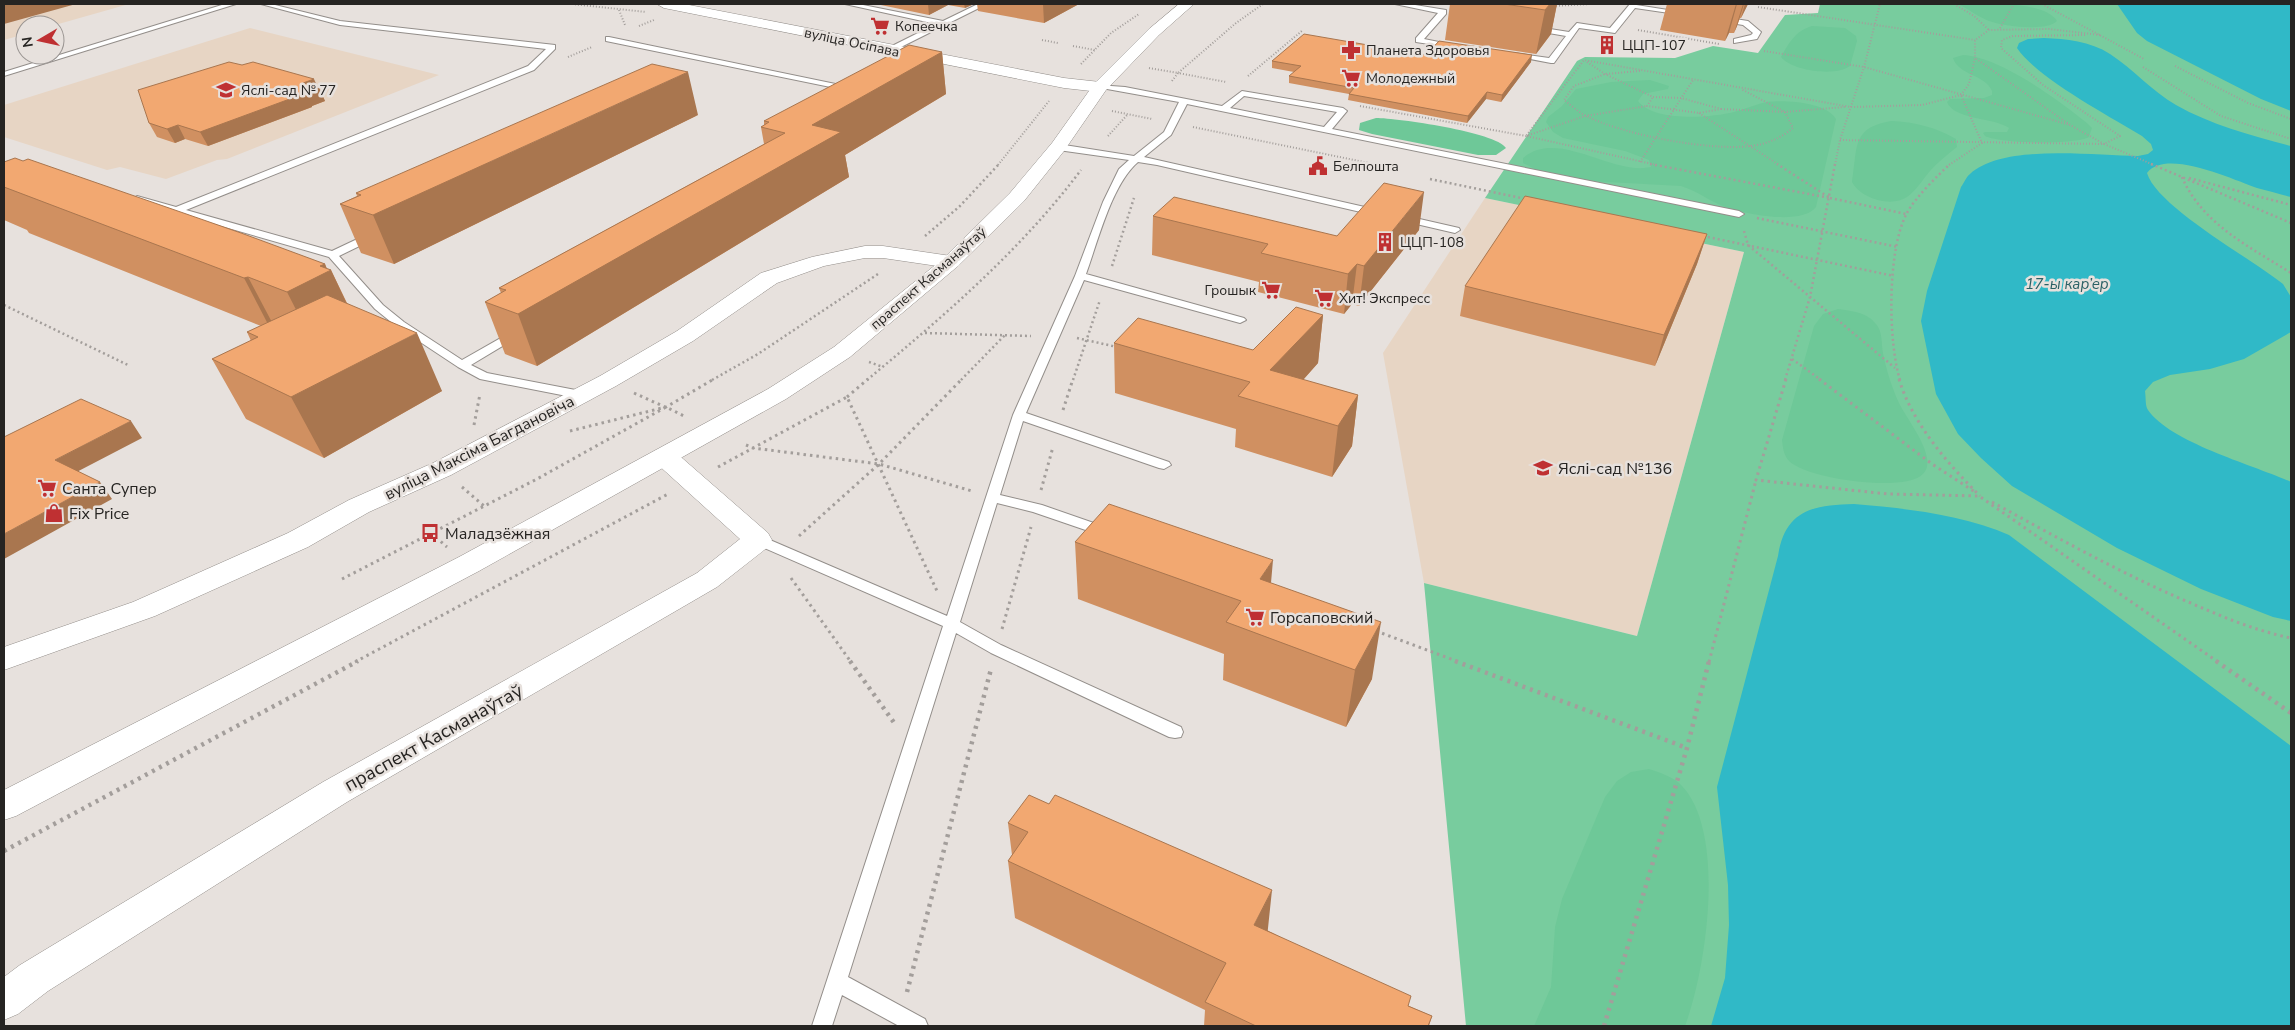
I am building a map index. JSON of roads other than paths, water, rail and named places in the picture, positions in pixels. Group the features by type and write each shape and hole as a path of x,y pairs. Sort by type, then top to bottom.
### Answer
{"street":[{"name":"вуліца Осіпава","path":"664,4 1064,84 1100,87"},
{"name":"праспект Касманаўтаў","path":"4,806 469,564 777,394 842,352 951,262 1017,197 1058,147 1100,87 1154,32 1187,4"},
{"name":"вуліца Максіма Багдановіча","path":"4,659 144,609 289,544 359,506 450,465 582,395 685,336 769,278 819,260 865,252 883,252 951,262"},
{"path":"665,457 758,540"},
{"name":"праспект Касманаўтаў","path":"4,1001 34,978 335,792 522,687 706,580 758,540"}],"lane":[{"path":"4,74 232,4"},
{"path":"179,210 531,68 552,47 340,23 264,4"},
{"path":"849,4 945,24"},
{"path":"891,50 982,4"},
{"path":"1398,4 1437,7 1443,12 1453,14"},
{"path":"1504,54 1551,61 1577,25 1612,31 1633,6 1689,14"},
{"path":"1443,12 1419,40 1466,47"},
{"path":"1717,18 1745,23 1757,32 1750,39 1737,41"},
{"path":"1521,26 1570,34"},
{"path":"609,39 862,91"},
{"path":"924,68 940,59"},
{"path":"1100,87 1124,89 1739,214"},
{"path":"1224,109 1242,93 1344,111 1326,130"},
{"path":"822,1026 1019,416 1080,276 1108,202 1124,169 1168,133 1184,101"},
{"path":"1058,147 1157,162 1455,230"},
{"path":"122,195 333,255 396,326 462,364 484,376 582,395"},
{"path":"333,255 386,229"},
{"path":"1080,276 1240,320"},
{"path":"462,364 529,326"},
{"path":"1019,416 1164,465"},
{"path":"994,498 1037,508 1121,538"},
{"path":"758,540 952,624 996,649 1175,732"},
{"path":"836,981 909,1022"}],"water":[{"path":"2117,4 2291,4 2291,111 2261,99 2147,41 2137,33"},
{"name":"17-ы кар’ер","path":"2044,38 2078,41 2094,46 2110,54 2167,99 2189,112 2232,129 2291,146 2291,197 2257,188 2217,173 2184,165 2169,164 2156,166 2147,173 2154,187 2186,216 2283,284 2291,297 2291,332 2244,359 2210,369 2170,375 2153,382 2145,391 2148,410 2159,422 2175,433 2214,452 2291,482 2291,621 2273,617 2201,589 2117,548 2012,486 1958,434 1936,394 1921,321 1927,291 1961,187 1969,175 1985,164 2004,158 2026,155 2050,153 2138,156 2148,154 2153,150 2151,144 2142,136 2075,96 2040,72 2017,48 2019,43 2028,39"},
{"path":"1854,504 1913,510 1953,517 2009,535 2291,746 2291,1026 1711,1026 1725,978 1729,925 1728,885 1717,787 1782,541 1787,529 1803,513 1826,506"}],"place":[{"name":"Копеечка","path":"880,26"},
{"name":"ЦЦП-107","path":"1607,45"},
{"name":"Планета Здоровья","path":"1351,50"},
{"name":"Молодежный","path":"1351,78"},
{"name":"Яслі-сад № 77","path":"226,90"},
{"name":"Белпошта","path":"1318,166"},
{"name":"ЦЦП-108","path":"1385,242"},
{"name":"Грошык","path":"1271,290"},
{"name":"Хит! Экспресс","path":"1324,298"},
{"name":"Яслі-сад №136","path":"1543,468"},
{"name":"Санта Супер","path":"47,488"},
{"name":"Fix Price","path":"54,513"},
{"name":"Маладзёжная","path":"430,533"},
{"name":"Горсаповский","path":"1255,617"}]}
